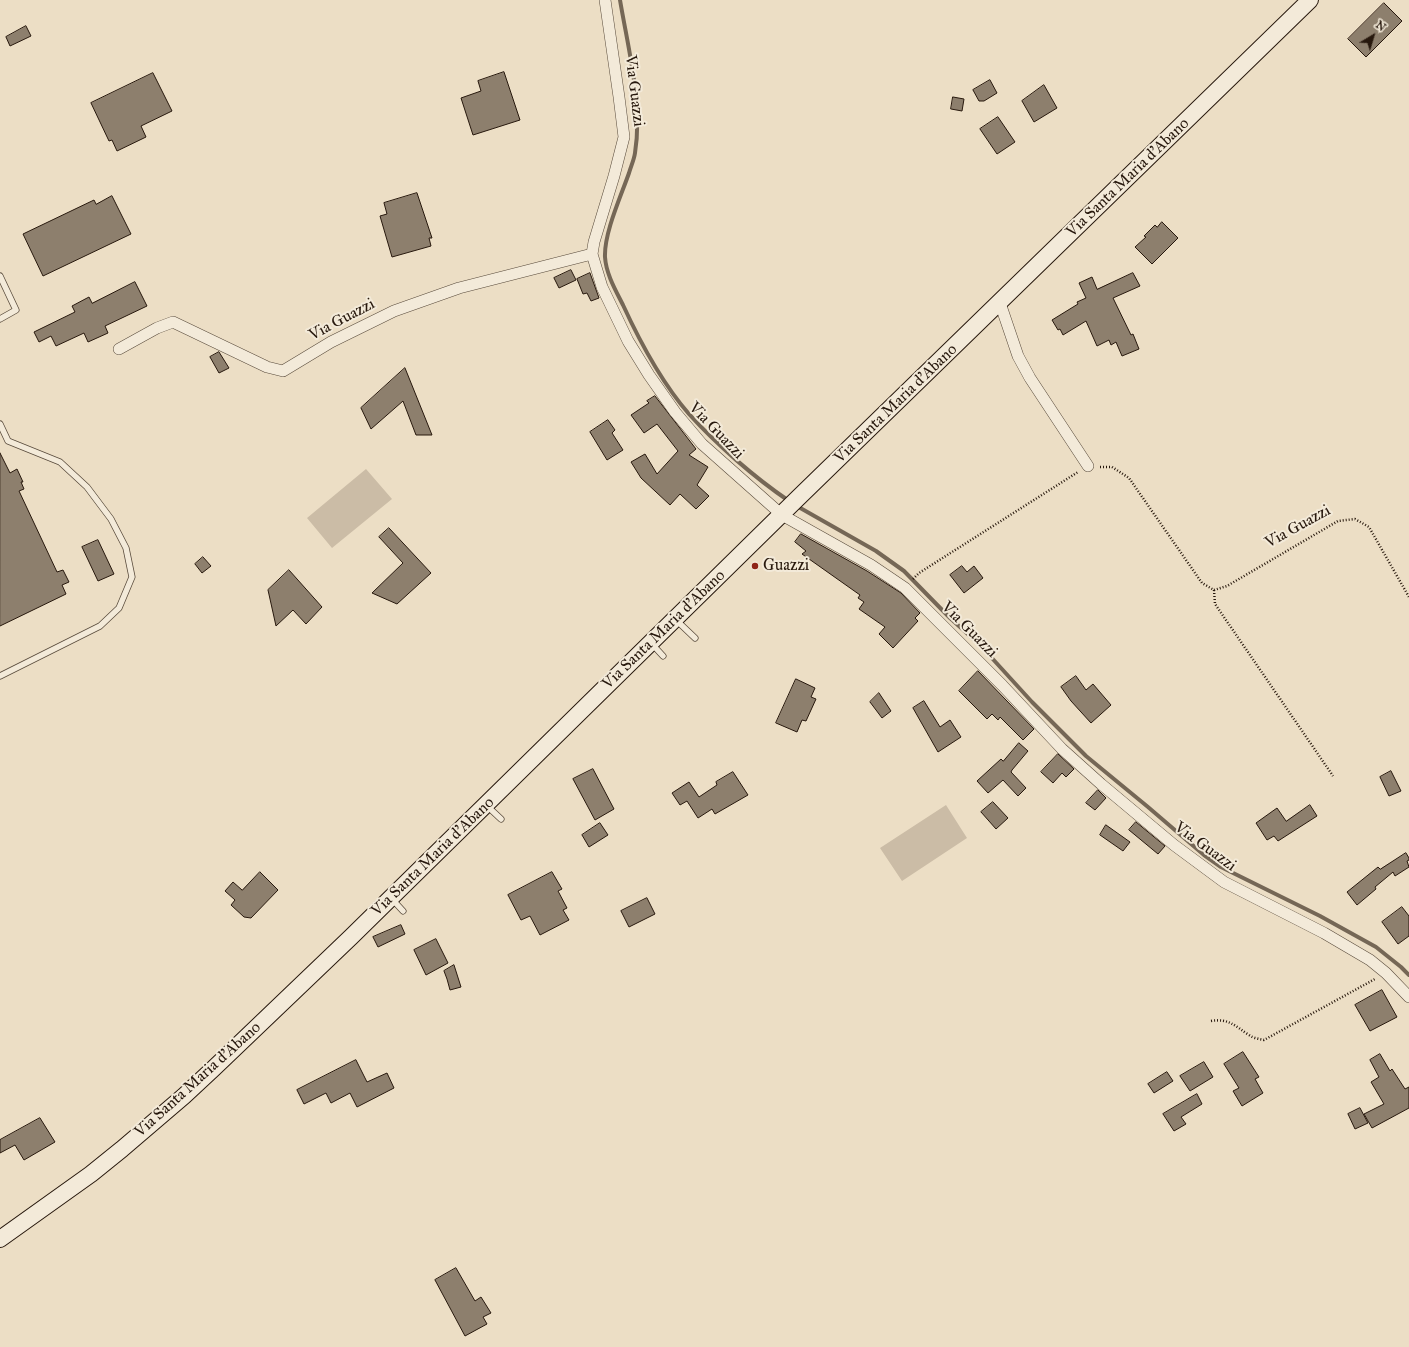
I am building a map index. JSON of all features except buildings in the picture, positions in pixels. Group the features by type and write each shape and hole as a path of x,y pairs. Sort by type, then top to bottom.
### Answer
{"street":[{"name":"Via Guazzi","path":"605,0 624,137 594,242 592,254 602,287 628,341 649,375 675,412 702,444 784,512 871,565 905,588 1002,685 1062,749 1101,784 1191,858 1224,882 1324,933 1370,960 1386,973 1409,997"},
{"name":"Via Santa Maria d'Abano","path":"0,1239 91,1174 184,1096 391,898 798,498 1310,0"},
{"name":"Via Guazzi","path":"119,349 157,328 173,322 267,367 283,371 331,342 394,312 459,288 592,254"},
{"path":"1000,303 1018,356 1030,378 1088,466"}],"lane":[{"path":"0,276 16,310 0,319"},
{"path":"0,424 8,441 60,462 87,487 111,518 126,548 132,577 119,608 100,626 0,676"},
{"path":"675,619 695,638"},
{"path":"651,643 663,656"},
{"path":"486,805 501,819"},
{"path":"391,898 403,910"}],"path":[{"path":"919,573 1088,466 1112,467 1129,478 1202,583 1214,590 1215,604 1333,776"},
{"name":"Via Guazzi","path":"1214,590 1227,586 1338,521 1355,519 1369,527 1409,597"},
{"path":"1211,1021 1219,1020 1234,1024 1250,1036 1264,1040 1386,973"}],"shaded area":[{"path":"366,469 392,499 332,548 307,518"},
{"path":"946,805 967,838 902,881 880,848"}],"waterway":[{"path":"620,0 634,76 637,134 634,158 610,226 605,247 605,257 609,276 644,348 679,402 724,449 763,482 789,501"},
{"path":"795,505 876,551 904,571 950,618 980,645 1032,702 1086,756 1204,855 1221,867 1320,916 1376,947 1409,975"}],"place":[{"name":"Guazzi","path":"755,566"}]}
